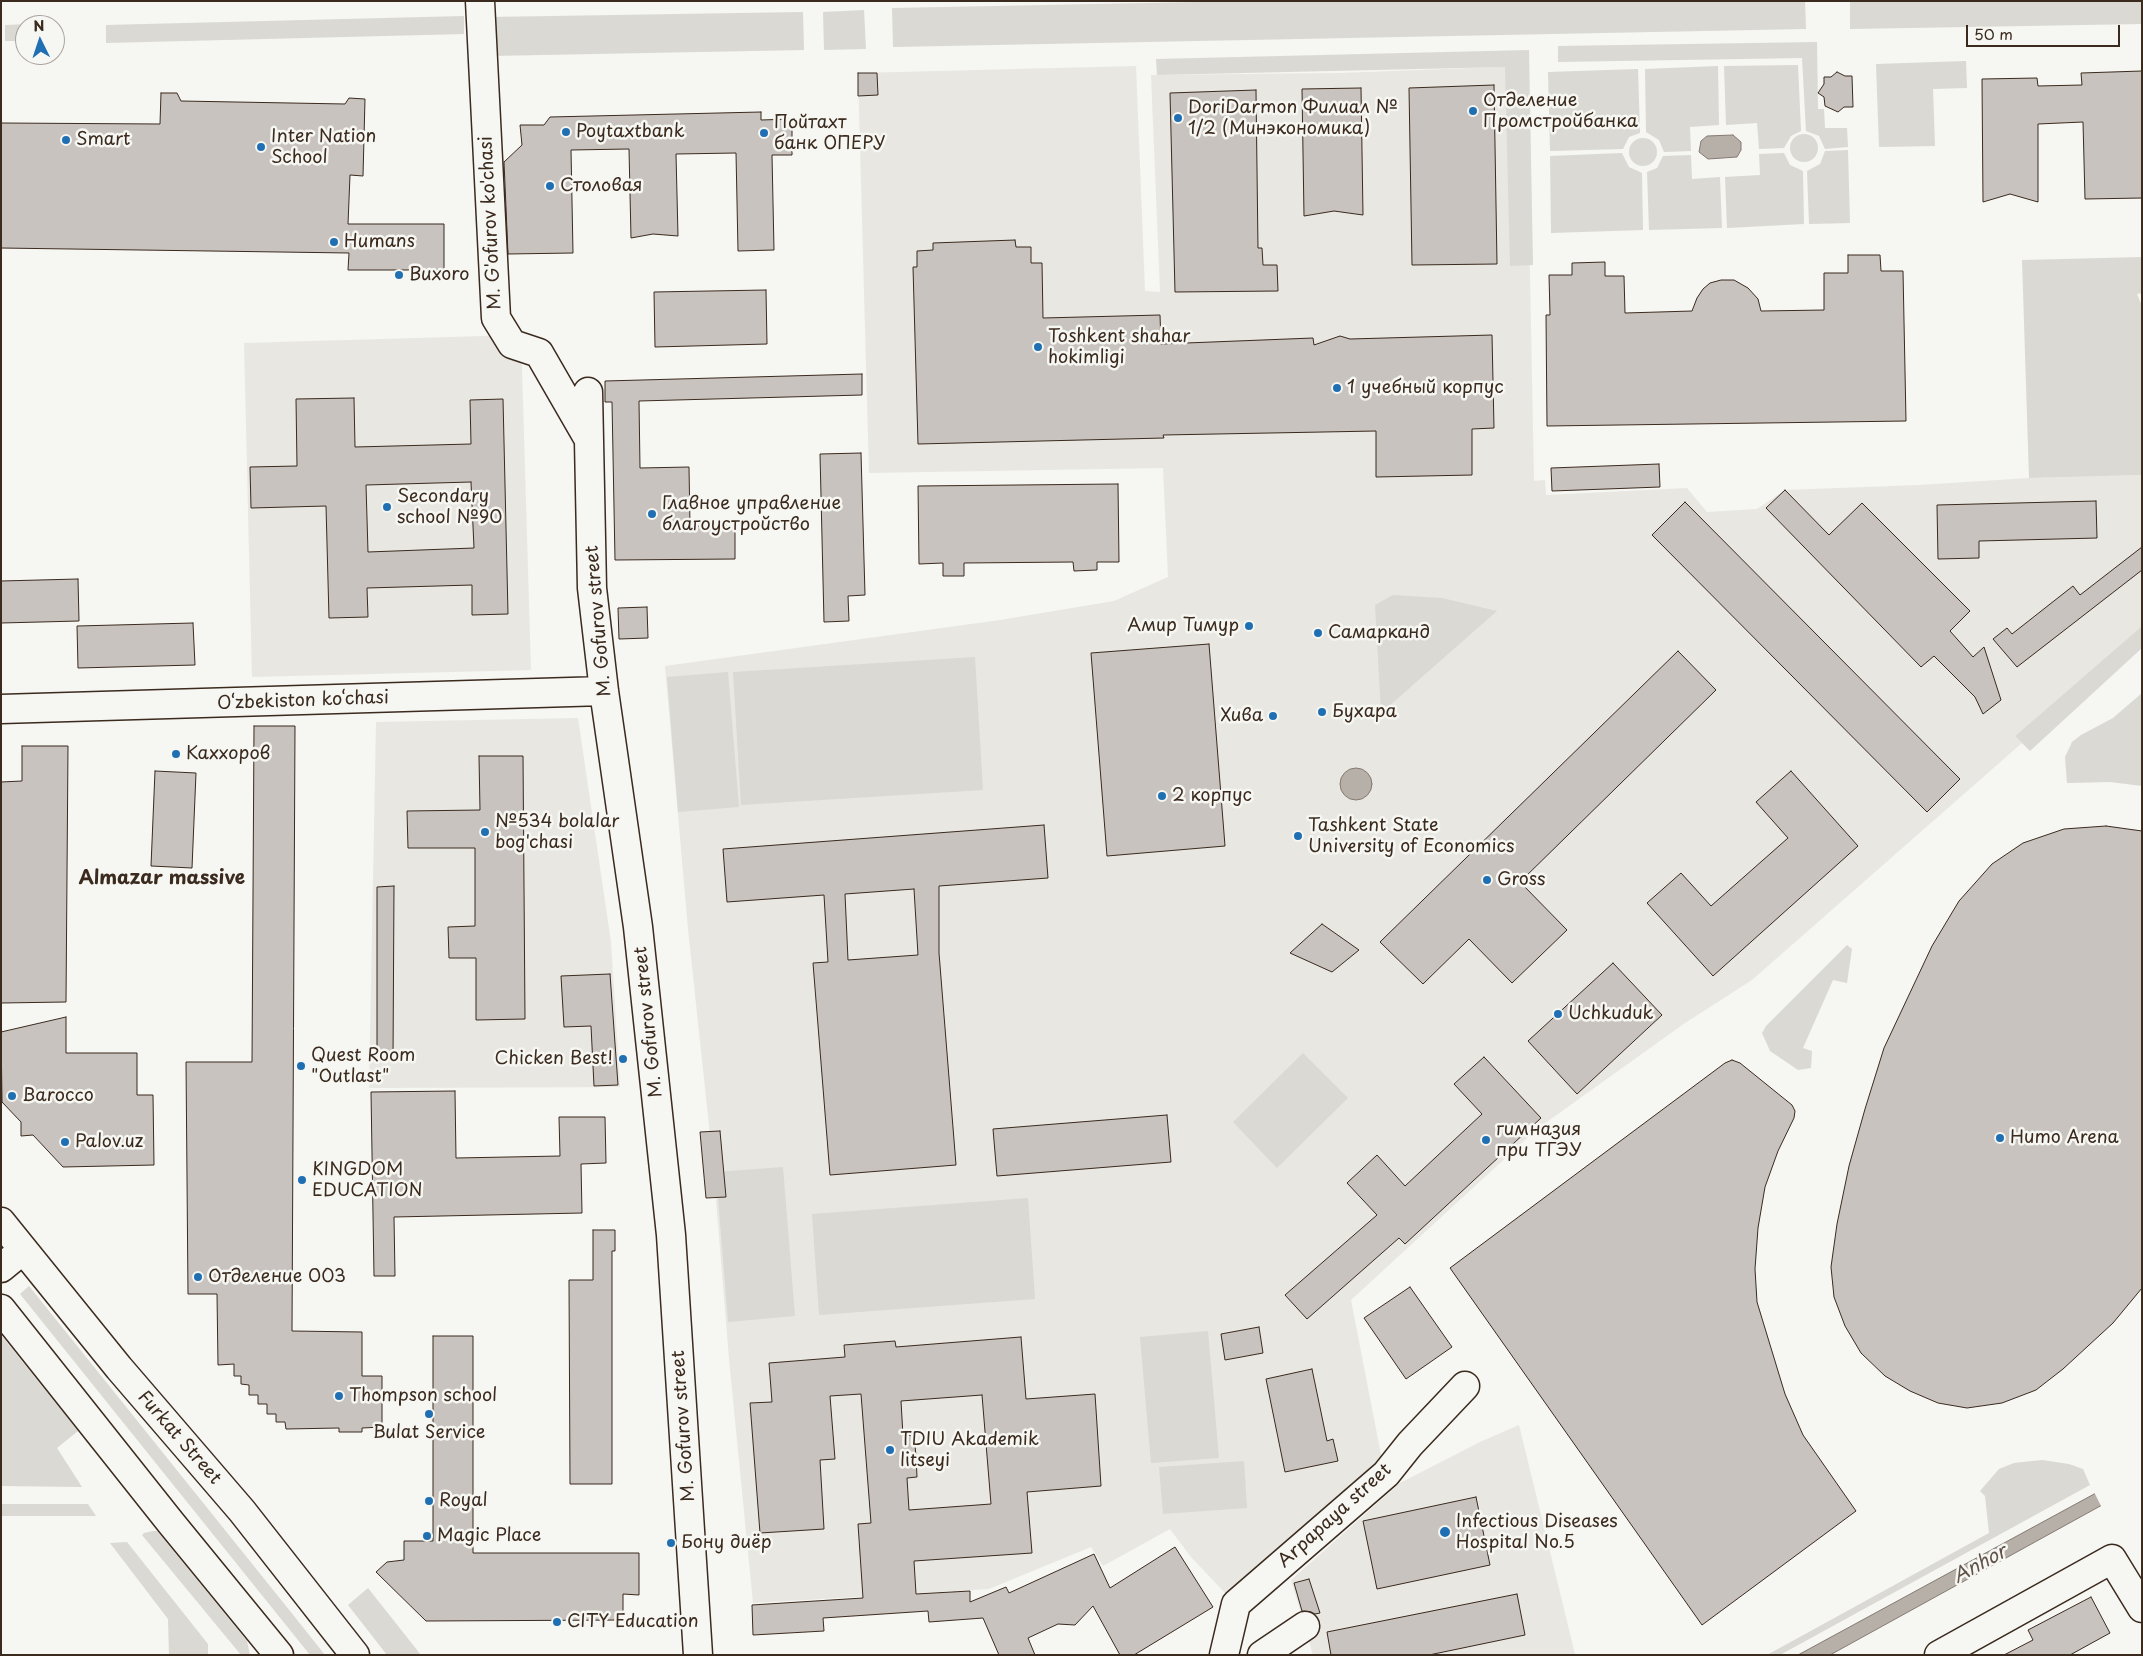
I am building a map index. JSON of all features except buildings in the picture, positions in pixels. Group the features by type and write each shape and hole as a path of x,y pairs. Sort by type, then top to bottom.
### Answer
{"street":[{"name":"M. G'ofurov ko'chasi","path":"480,1 496,318 512,344 539,353 588,438"},
{"name":"M. Gofurov street","path":"588,392 592,588 604,691 638,928 671,1235 698,1655"},
{"name":"O‘zbekiston ko‘chasi","path":"1,709 604,691"},
{"name":"Furkat Street","path":"1,1222 119,1368 242,1511 355,1655"},
{"path":"1,1268 24,1250"},
{"path":"1,1308 279,1655"},
{"name":"Arpapaya street","path":"1224,1655 1236,1604 1386,1474 1410,1444 1465,1386"},
{"path":"1939,1655 2112,1559 2142,1608"},
{"path":"1262,1655 1305,1626"}],"shaded area":[{"path":"1249,1 1805,1 1806,29 893,47 892,8"},
{"path":"1850,1 2142,1 2142,24 1850,29"},
{"path":"864,10 866,49 824,50 823,12"},
{"path":"803,12 804,50 490,56 489,17"},
{"path":"464,16 464,34 106,43 106,25"},
{"path":"5,25 15,25 15,41 5,41"},
{"path":"1817,42 1818,109 1824,109 1825,128 1847,128 1848,147 1825,149 1819,136 1806,131 1802,58 1558,62 1558,46"},
{"path":"1529,50 1533,265 1510,266 1505,67 1157,75 1156,59"},
{"path":"1966,61 1967,88 1933,89 1935,146 1879,147 1876,64"},
{"path":"1798,65 1801,131 1791,136 1784,148 1759,149 1757,123 1726,125 1724,66"},
{"name":"Tashkent State University of Economics","path":"1136,66 1145,291 1160,292 1151,75 1339,73 1526,66 1534,481 1545,480 1546,495 1687,488 1707,512 1757,509 1785,490 1919,485 2029,478 2142,475 2142,626 2015,736 2022,743 1752,980 1685,1023 1537,1129 1351,1300 1382,1460 1298,1538 1225,1593 1191,1557 1170,1529 1103,1566 1091,1547 989,1589 753,1603 729,1359 713,1163 688,929 665,666 1000,620 1114,601 1168,577 1163,468 869,473 858,73"},
{"path":"1718,66 1719,125 1690,127 1691,151 1664,152 1659,140 1646,132 1645,69"},
{"path":"1638,69 1640,133 1629,137 1623,149 1550,151 1548,72"},
{"path":"1804,134 1814,138 1818,148 1814,158 1804,162 1794,158 1790,148 1794,138"},
{"path":"1643,138 1653,142 1657,152 1653,162 1643,166 1633,162 1629,152 1633,142"},
{"path":"1848,150 1850,223 1809,224 1807,171 1820,164 1825,151"},
{"path":"1622,153 1629,167 1642,173 1643,230 1551,233 1550,156"},
{"path":"1784,153 1790,165 1803,171 1804,224 1727,228 1725,177 1760,175 1759,154"},
{"path":"1691,155 1692,179 1720,177 1722,228 1649,230 1647,172 1657,168 1663,156"},
{"path":"2142,257 2142,293 2137,294 2142,306 2142,475 2029,478 2022,260"},
{"name":"Secondary school №90","path":"521,335 531,670 252,677 244,343"},
{"path":"1393,595 1442,598 1497,611 1381,713 1375,605"},
{"path":"2142,626 2142,648 2030,751 2015,736"},
{"path":"975,657 983,790 741,805 733,672"},
{"path":"728,672 739,807 678,812 667,677"},
{"path":"2142,693 2142,786 2110,782 2067,783 2065,757 2072,742 2113,718"},
{"name":"№534 bolalar bog'chasi","path":"578,718 611,942 620,1087 369,1088 376,722"},
{"path":"1847,945 1852,949 1847,983 1833,980 1803,1048 1812,1051 1811,1068 1798,1070 1770,1051 1762,1033 1766,1026"},
{"path":"1303,1053 1348,1098 1277,1168 1233,1122"},
{"path":"783,1167 795,1316 728,1322 716,1172"},
{"path":"1028,1198 1035,1299 819,1315 812,1214"},
{"path":"29,1286 325,1655 310,1655 20,1294"},
{"path":"1208,1331 1219,1458 1151,1463 1140,1337"},
{"path":"1,1335 78,1431 57,1448 82,1487 1,1486"},
{"name":"Infectious Diseases Hospital No.5","path":"1519,1425 1575,1654 1313,1655 1291,1580 1400,1483 1480,1442"},
{"path":"2042,1460 2069,1464 2083,1469 2090,1485 1780,1655 1767,1655 1989,1533 1985,1496 1980,1491 1999,1469 2014,1463"},
{"path":"1244,1461 1247,1508 1163,1514 1159,1467"},
{"path":"1,1504 88,1504 96,1516 1,1516"},
{"path":"157,1531 247,1641 250,1655 241,1655 142,1535"},
{"path":"127,1542 208,1644 208,1655 169,1655 168,1619 110,1543"},
{"path":"368,1588 421,1655 387,1655 348,1605"}],"water":[{"path":"1733,135 1741,142 1741,150 1737,157 1708,159 1699,152 1701,141 1707,136"},
{"path":"1356,768 1367,773 1372,784 1367,795 1356,800 1345,795 1340,784 1345,773"},
{"name":"Anhor","path":"2142,1468 2142,1483 1830,1655 1798,1655"}],"pier":[{"path":"2142,1466 2142,1486 2102,1508 2094,1492"}],"place":[{"name":"Отделение Промстройбанка","path":"1473,111"},
{"name":"DoriDarmon Филиал № 1/2 (Минэкономика)","path":"1178,118"},
{"name":"Poytaxtbank","path":"566,132"},
{"name":"Пойтахт банк ОПЕРУ","path":"764,133"},
{"name":"Smart","path":"66,140"},
{"name":"Inter Nation School","path":"261,147"},
{"name":"Столовая","path":"550,186"},
{"name":"Humans","path":"334,242"},
{"name":"Buxoro","path":"399,275"},
{"name":"Toshkent shahar hokimligi","path":"1038,347"},
{"name":"1 учебный корпус","path":"1337,388"},
{"name":"Secondary school №90","path":"387,507"},
{"name":"Главное управление благоустройство","path":"652,514"},
{"name":"Амир Тимур","path":"1249,626"},
{"name":"Самарканд","path":"1318,633"},
{"name":"Бухара","path":"1322,712"},
{"name":"Хива","path":"1273,716"},
{"name":"Каххоров","path":"176,754"},
{"name":"2 корпус","path":"1162,796"},
{"name":"№534 bolalar bog'chasi","path":"485,832"},
{"name":"Tashkent State University of Economics","path":"1298,836"},
{"name":"Gross","path":"1487,880"},
{"name":"Uchkuduk","path":"1558,1014"},
{"name":"Chicken Best!","path":"623,1059"},
{"name":"Quest Room \"Outlast\"","path":"301,1066"},
{"name":"Barocco","path":"12,1096"},
{"name":"Humo Arena","path":"2000,1138"},
{"name":"гимназия при ТГЭУ","path":"1486,1140"},
{"name":"Palov.uz","path":"65,1142"},
{"name":"KINGDOM EDUCATION","path":"302,1180"},
{"name":"Отделение 003","path":"198,1277"},
{"name":"Thompson school","path":"339,1396"},
{"name":"Bulat Service","path":"429,1414"},
{"name":"TDIU Akademik litseyi","path":"890,1450"},
{"name":"Royal","path":"429,1501"},
{"name":"Infectious Diseases Hospital No.5","path":"1445,1532"},
{"name":"Magic Place","path":"427,1536"},
{"name":"Бону диёр","path":"671,1543"},
{"name":"CITY Education","path":"557,1622"}],"district":[{"name":"Almazar massive","path":"162,879"}]}
